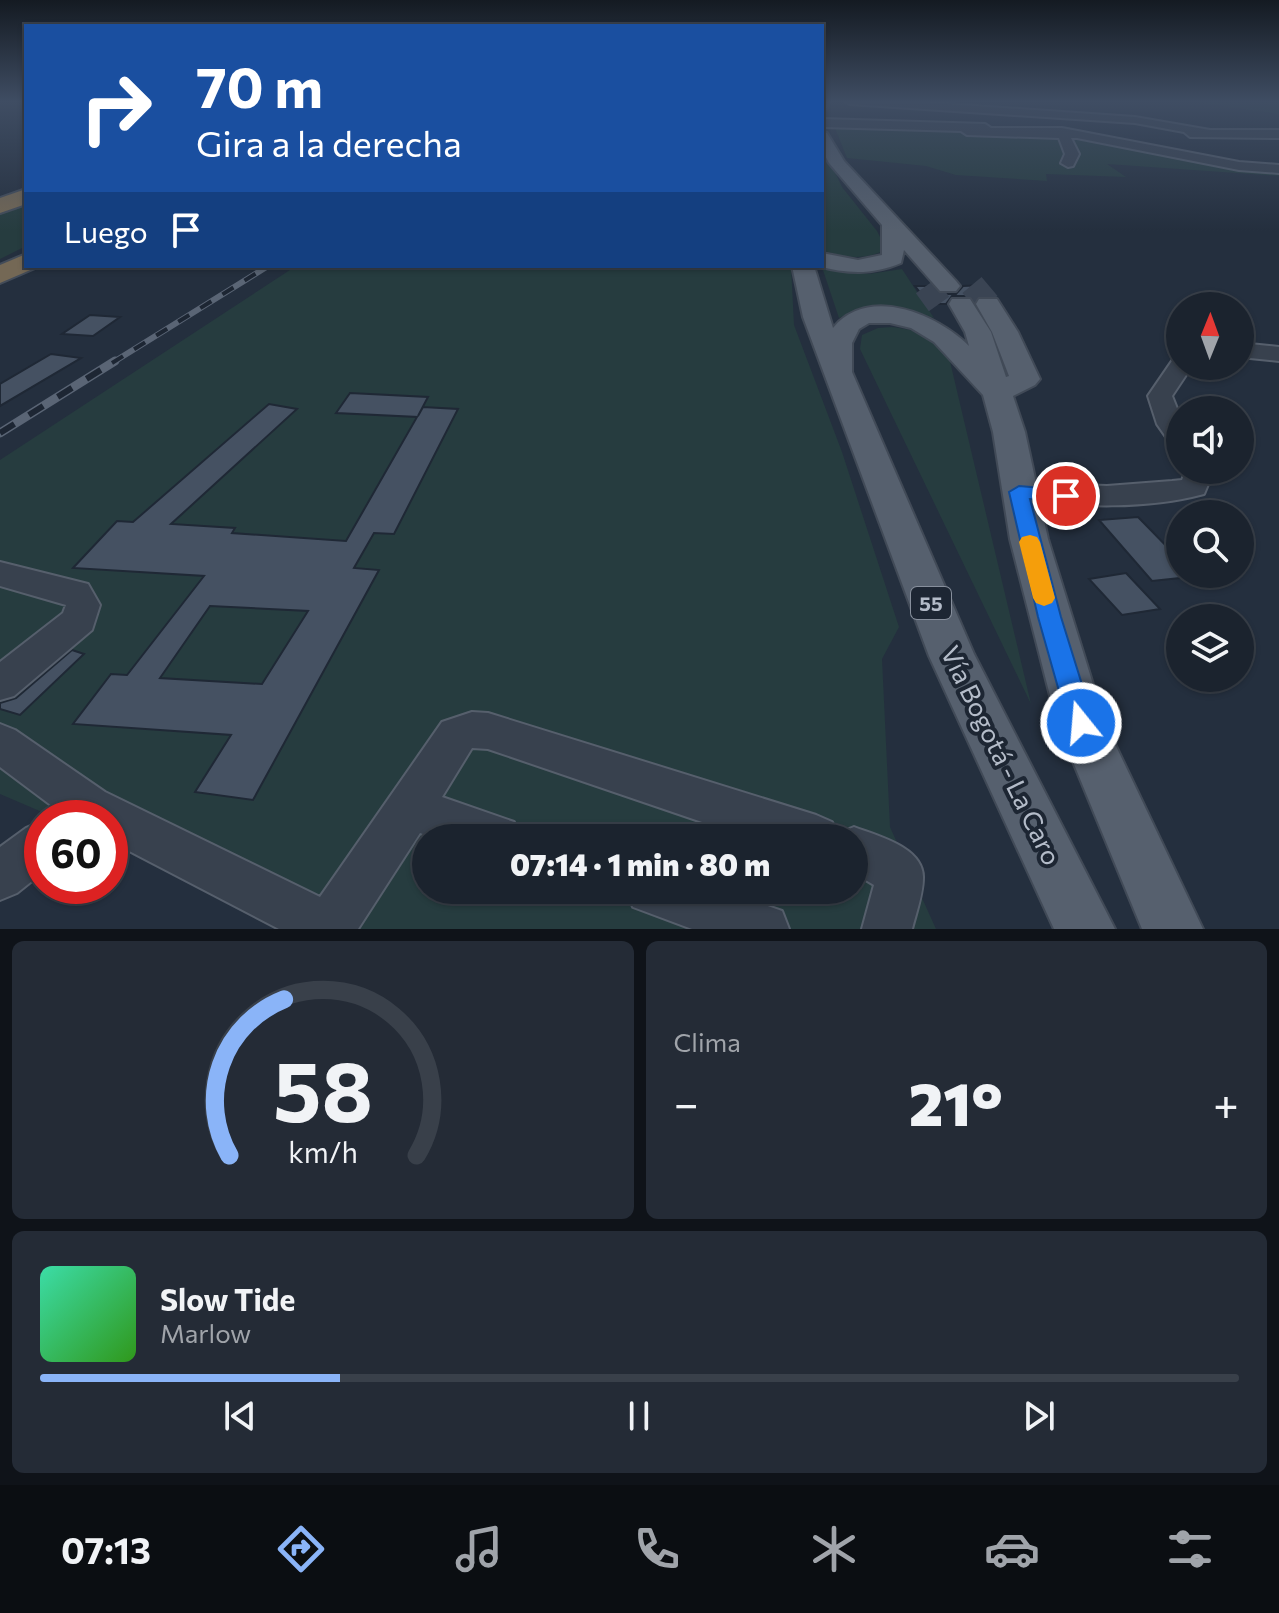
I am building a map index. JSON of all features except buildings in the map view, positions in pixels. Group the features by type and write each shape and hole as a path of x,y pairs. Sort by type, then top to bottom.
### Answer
{"highway":[{"path":"0,203 24,196"},
{"path":"0,275 24,263"}],"main road":[{"path":"827,144 837,163 892,223 913,235 955,295 1009,432 1019,492 1049,617 1081,723 1173,929"},
{"path":"824,260 861,267 882,264 893,258 892,223"},
{"path":"892,223 912,267 1005,332 1025,379 996,393"},
{"name":"Vía Bogotá - La Caro","path":"804,268 816,317 952,656 1085,929"},
{"path":"839,375 839,342 843,331 861,318 888,316 920,323 943,336 996,393"}],"street":[{"path":"1067,144 1072,154 1068,163"},
{"path":"1126,144 1239,166 1279,169"},
{"path":"1254,351 1279,354"},
{"path":"1166,413 1160,396 1171,380"},
{"path":"1019,492 1066,496 1164,493 1194,487 1195,484"},
{"path":"0,574 76,593 83,605 79,620 0,684"},
{"path":"128,834 330,928 456,735 472,730 488,731 773,824"},
{"path":"0,743 68,800"},
{"path":"411,808 457,824"},
{"path":"868,856 882,861 900,876 887,929"},
{"path":"0,876 24,858"},
{"path":"691,904 764,929"}],"green space":[{"path":"842,144 1112,144 1279,172 1279,176 1107,164 1126,177 1046,174 1047,181 956,175 926,166 847,158"},
{"path":"824,149 842,187 877,231 886,249 855,257 824,251"},
{"path":"24,205 24,247 0,259 0,215"},
{"path":"824,267 869,274 902,269 934,318 910,311 874,308 839,318"},
{"path":"293,268 791,268 794,325 842,452 899,627 882,659 890,827 936,929 312,929 128,849 128,800 24,800 24,804 0,794 0,460"},
{"path":"892,327 923,334 948,353 1031,704 860,349 862,335 878,328"}],"tunnel":[{"path":"972,285 988,304"},
{"path":"926,286 939,304"}],"railway":[{"path":"112,363 265,268"},
{"path":"0,433 115,361"}],"slow traffic":[{"path":"1030,542 1044,598"}],"route":[{"path":"1066,496 1019,492 1049,617 1081,723"}]}
